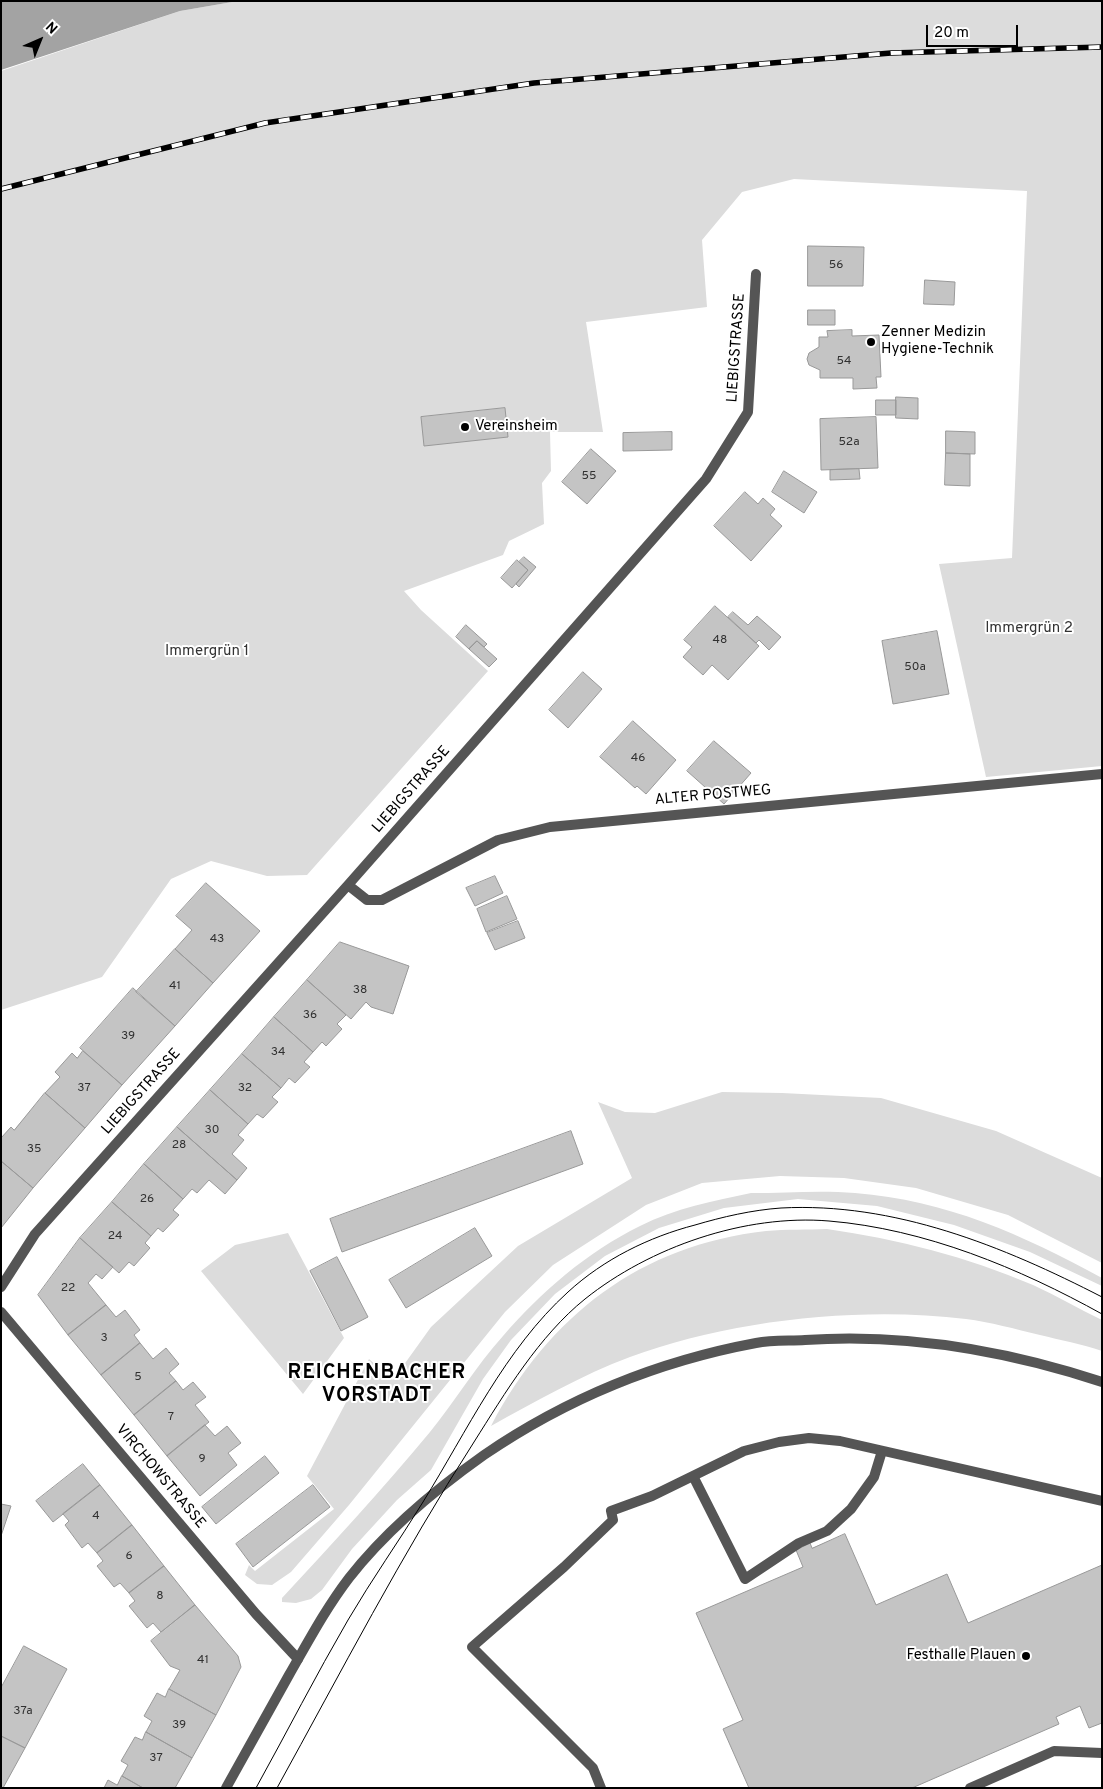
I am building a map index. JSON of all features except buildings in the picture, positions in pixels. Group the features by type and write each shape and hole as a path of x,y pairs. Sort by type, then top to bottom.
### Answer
{"street":[{"name":"LIEBIGSTRASSE","path":"1,1287 35,1234 348,885 706,479 748,412 756,274"},
{"name":"ALTER POSTWEG","path":"348,885 367,900 382,900 498,840 550,827 1102,774"},
{"name":"VIRCHOWSTRASSE","path":"1,1312 256,1614 298,1659"},
{"path":"226,1788 298,1659 349,1578 384,1541 450,1479 514,1435 588,1395 661,1366 758,1343 839,1337 927,1341 994,1351 1102,1382"},
{"path":"601,1788 593,1768 472,1647 613,1520 611,1511 744,1451 802,1439 840,1441 1102,1501"},
{"path":"692,1476 745,1578 799,1542 827,1531 851,1509 874,1477 882,1451"},
{"path":"970,1788 1054,1751 1102,1753"}],"green space":[{"path":"238,1 1102,1 1102,766 986,777 939,564 1012,558 1027,191 794,179 742,192 702,240 707,307 586,322 603,432 550,432 551,471 542,483 544,524 509,541 503,555 404,591 421,610 488,671 307,875 267,876 211,861 171,879 102,977 1,1010 1,71 180,11"},
{"path":"722,1092 881,1098 996,1131 1102,1178 1102,1263 1008,1215 916,1188 844,1178 780,1176 702,1183 646,1205 553,1265 505,1312 349,1505 291,1572 272,1585 257,1584 245,1575 249,1565 255,1571 334,1509 307,1476 369,1359 393,1380 431,1327 518,1246 632,1178 598,1102 625,1112 655,1113"},
{"path":"842,1192 921,1203 983,1222 1013,1234 1102,1278 1102,1286 1030,1252 954,1225 877,1206 798,1199 724,1208 659,1228 605,1256 555,1294 511,1340 483,1379 431,1470 397,1500 352,1549 322,1590 311,1599 296,1603 282,1602 282,1598 375,1496 430,1432 493,1347 533,1304 566,1274 620,1236 653,1220 709,1202 751,1193"},
{"path":"827,1229 880,1238 932,1250 983,1266 1033,1285 1102,1320 1102,1351 1003,1326 966,1319 925,1315 883,1314 796,1319 752,1325 710,1334 669,1344 630,1357 577,1380 491,1426 514,1387 541,1351 570,1320 603,1292 639,1270 678,1252 720,1239 766,1231"},
{"path":"288,1233 344,1338 303,1394 201,1271 235,1245"}],"shaded area":[{"path":"1,1 238,1 180,11 1,70"}],"tram line":[{"path":"256,1788 348,1620 423,1502 506,1365 545,1314 582,1280 612,1259 661,1236 726,1217 759,1210 823,1208 865,1212 947,1231 1026,1261 1102,1297"},
{"path":"277,1788 372,1614 447,1484 486,1423 524,1366 553,1330 585,1299 611,1280 669,1250 700,1238 732,1229 797,1220 829,1221 865,1225 900,1232 970,1253 1038,1281 1102,1314"}],"railway":[{"path":"1,189 265,123 534,83 891,53 1102,47"}],"place":[{"name":"Zenner Medizin Hygiene-Technik","path":"871,342"},
{"name":"Vereinsheim","path":"465,427"},
{"name":"Festhalle Plauen","path":"1026,1656"}],"district":[{"name":"REICHENBACHER VORSTADT","path":"377,1386"}],"park label":[{"name":"Immergrün 2","path":"1029,629"},
{"name":"Immergrün 1","path":"207,652"}]}
